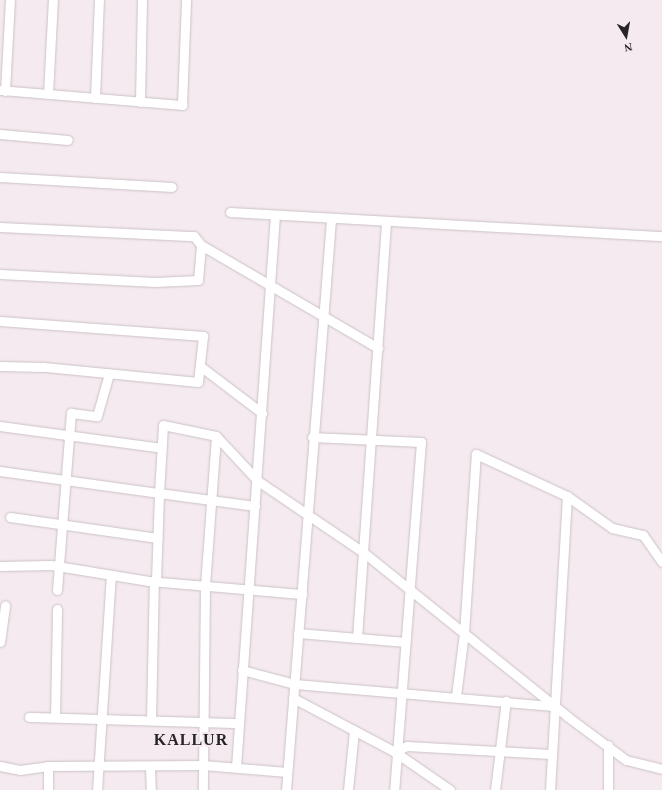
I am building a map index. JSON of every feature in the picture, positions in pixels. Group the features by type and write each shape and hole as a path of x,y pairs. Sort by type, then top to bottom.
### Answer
{"street":[{"path":"10,0 3,91 182,105 186,0"},
{"path":"48,94 53,0"},
{"path":"95,98 99,0"},
{"path":"140,102 142,0"},
{"path":"0,134 68,140"},
{"path":"0,177 172,187"},
{"path":"230,212 331,219 662,236"},
{"path":"236,767 237,723 258,481 276,215"},
{"path":"286,790 302,594 312,437 331,219"},
{"path":"357,638 386,222"},
{"path":"0,227 194,236 201,245 322,313 378,348"},
{"path":"0,274 155,282 198,280 201,245"},
{"path":"0,321 203,336 198,382 0,366"},
{"path":"200,366 262,413"},
{"path":"57,590 63,524 68,435 71,413 97,416 108,374"},
{"path":"151,719 155,581 163,425 216,436 258,481 307,511 363,552 411,589 553,706 608,745 626,760 662,769"},
{"path":"0,426 162,448"},
{"path":"203,790 201,721 205,585 210,500 216,436"},
{"path":"312,437 421,442 411,589 402,693 395,752 394,790"},
{"path":"456,696 464,633 476,454 567,496 612,528 643,536 662,562"},
{"path":"0,471 255,506"},
{"path":"550,790 553,706 567,496"},
{"path":"10,517 158,538"},
{"path":"0,566 58,566 155,581 302,594"},
{"path":"98,790 97,767 111,574"},
{"path":"0,642 5,605"},
{"path":"55,717 57,609"},
{"path":"298,634 406,642"},
{"path":"242,670 295,684 456,696 553,706"},
{"path":"293,698 395,752 445,788"},
{"path":"495,790 506,701"},
{"path":"29,717 151,719 237,723"},
{"path":"348,790 354,731"},
{"path":"608,745 608,790"},
{"path":"395,752 407,746 551,754"},
{"path":"0,766 20,770 48,766 97,767 203,765 288,772"},
{"path":"48,766 48,790"},
{"path":"150,766 151,790"}],"district":[{"name":"KALLUR","path":"191,740"}]}
